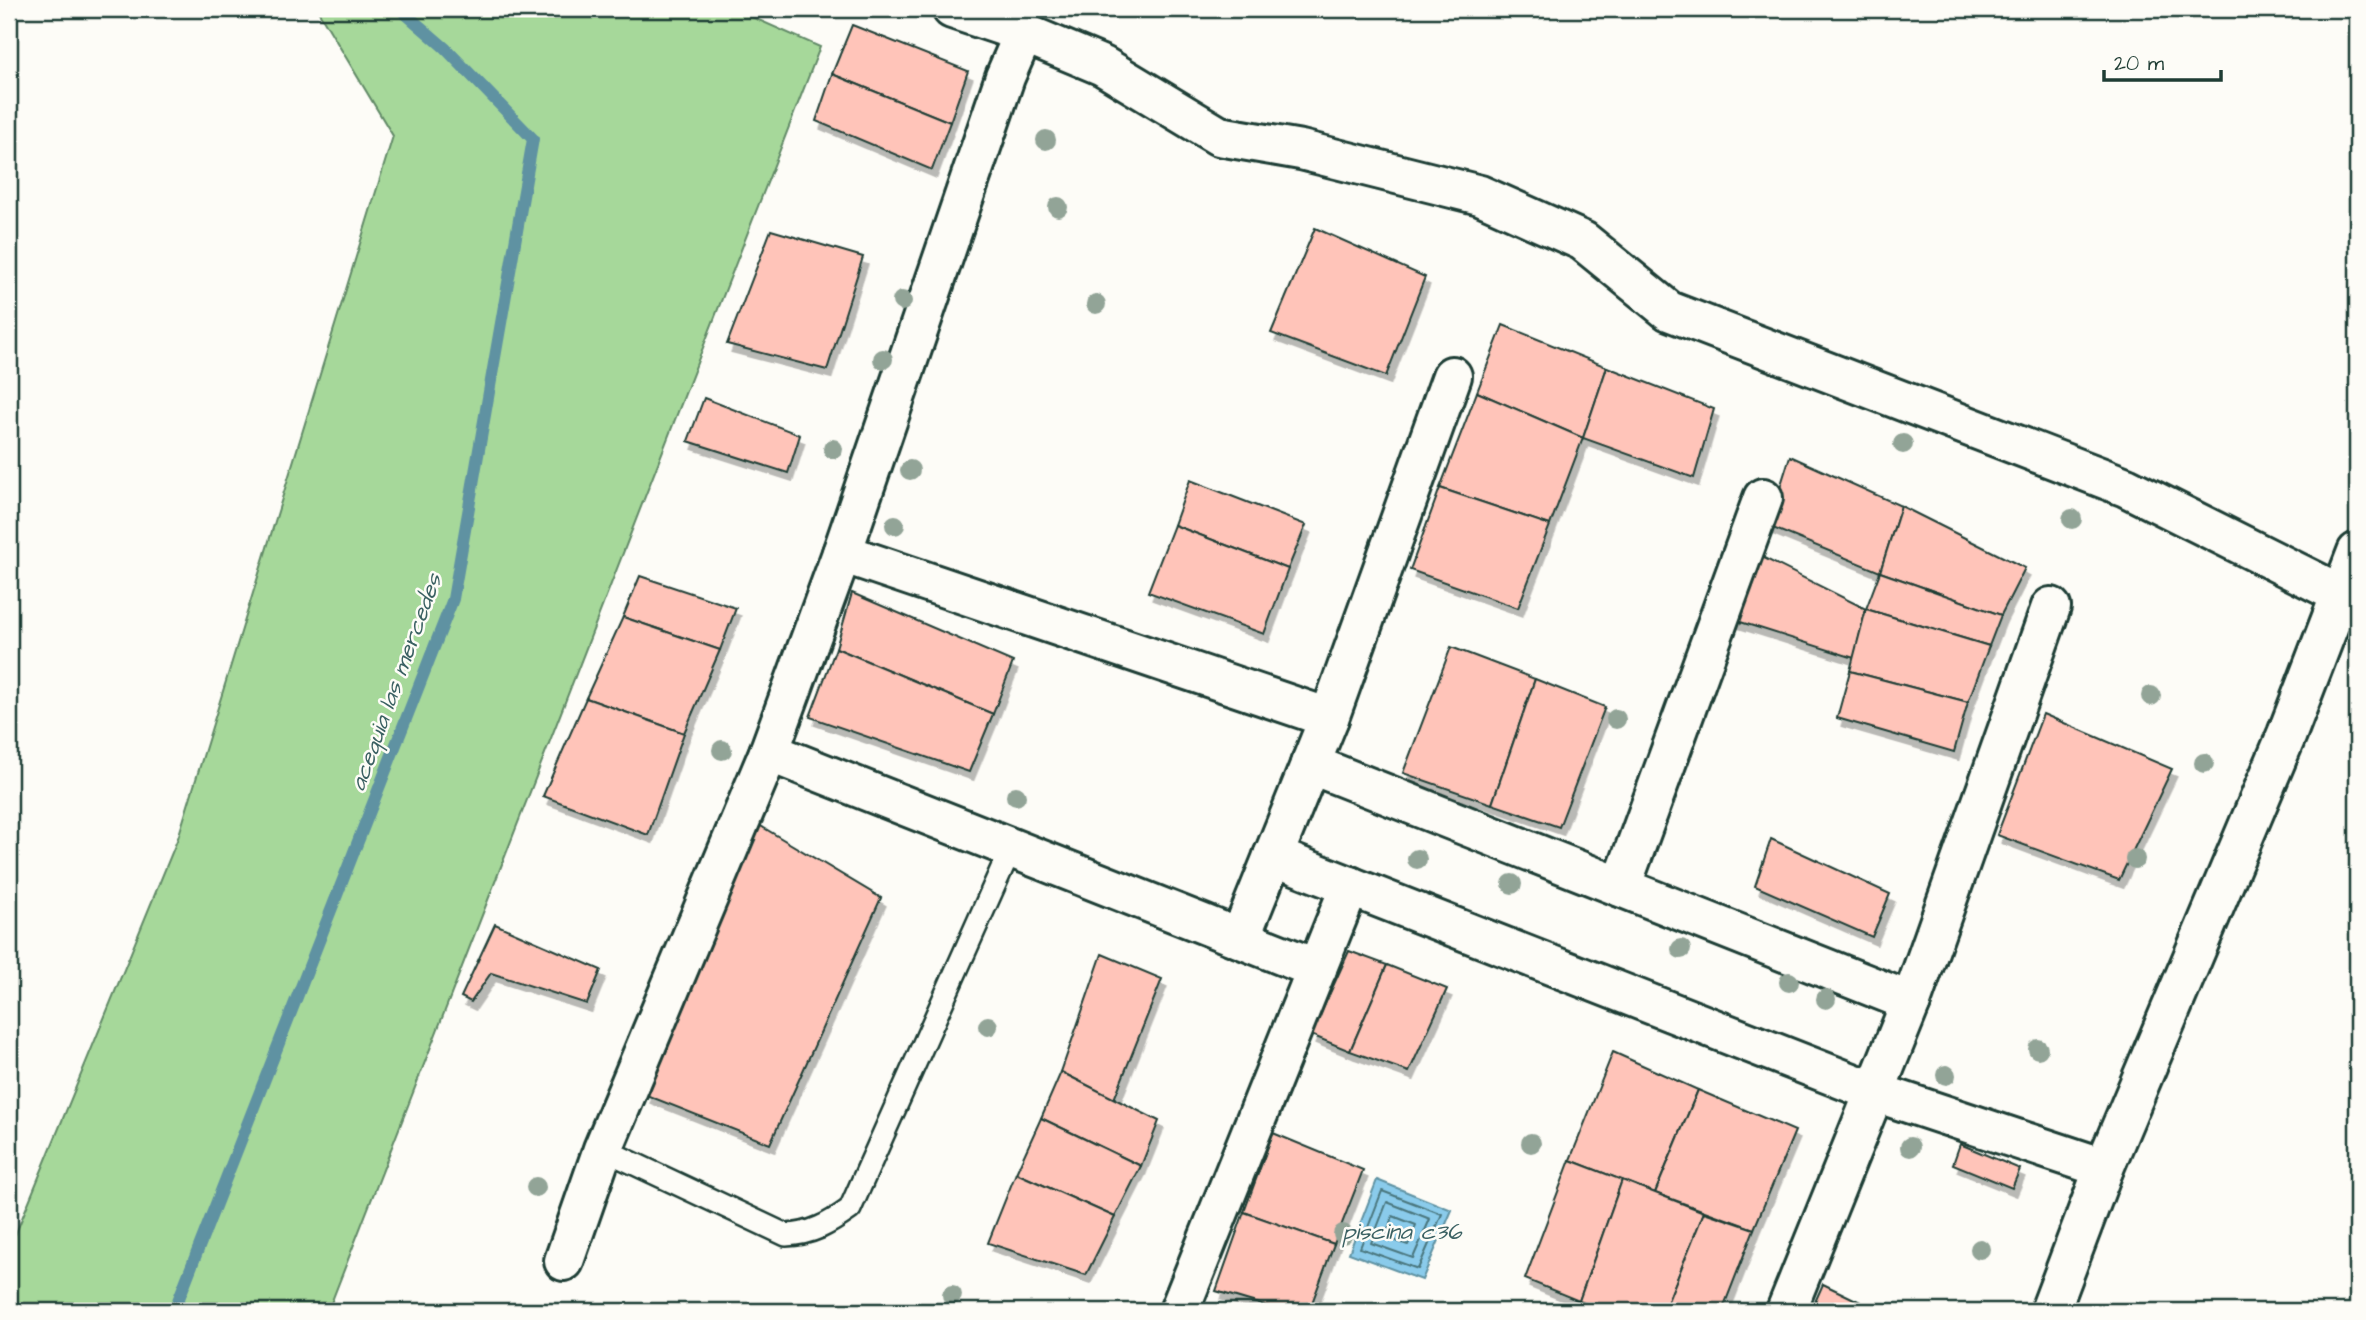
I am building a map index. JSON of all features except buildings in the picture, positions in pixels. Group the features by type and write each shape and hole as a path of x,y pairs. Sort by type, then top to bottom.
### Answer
{"street":[{"path":"952,9 1024,33 1103,66 1219,136 1301,150 1480,195 1583,241 1669,311 2126,487 2340,594"},
{"path":"564,1261 603,1149 769,752 842,553 1005,77 1024,33"},
{"path":"1240,938 1329,718 1451,376"},
{"path":"1621,887 1763,498"},
{"path":"2050,1311 2104,1168 2287,734 2357,552"},
{"path":"842,553 1329,718"},
{"path":"1786,1311 1911,1002 2052,607"},
{"path":"769,752 1317,969"},
{"path":"1310,764 1911,1002"},
{"path":"1273,856 1875,1092 2104,1168"},
{"path":"1179,1311 1350,886"}],"lane":[{"path":"603,1149 786,1235 804,1234 827,1226 850,1209 1011,848"}],"green space":[{"path":"317,9 734,9 820,47 328,1311 9,1311 9,1250 178,838 393,136"}],"water":[{"name":"piscina c36","path":"1377,1180 1452,1210 1422,1280 1349,1253"}],"waterway":[{"name":"acequia las mercedes","path":"174,1311 453,599 533,139 445,48 400,9"}]}
